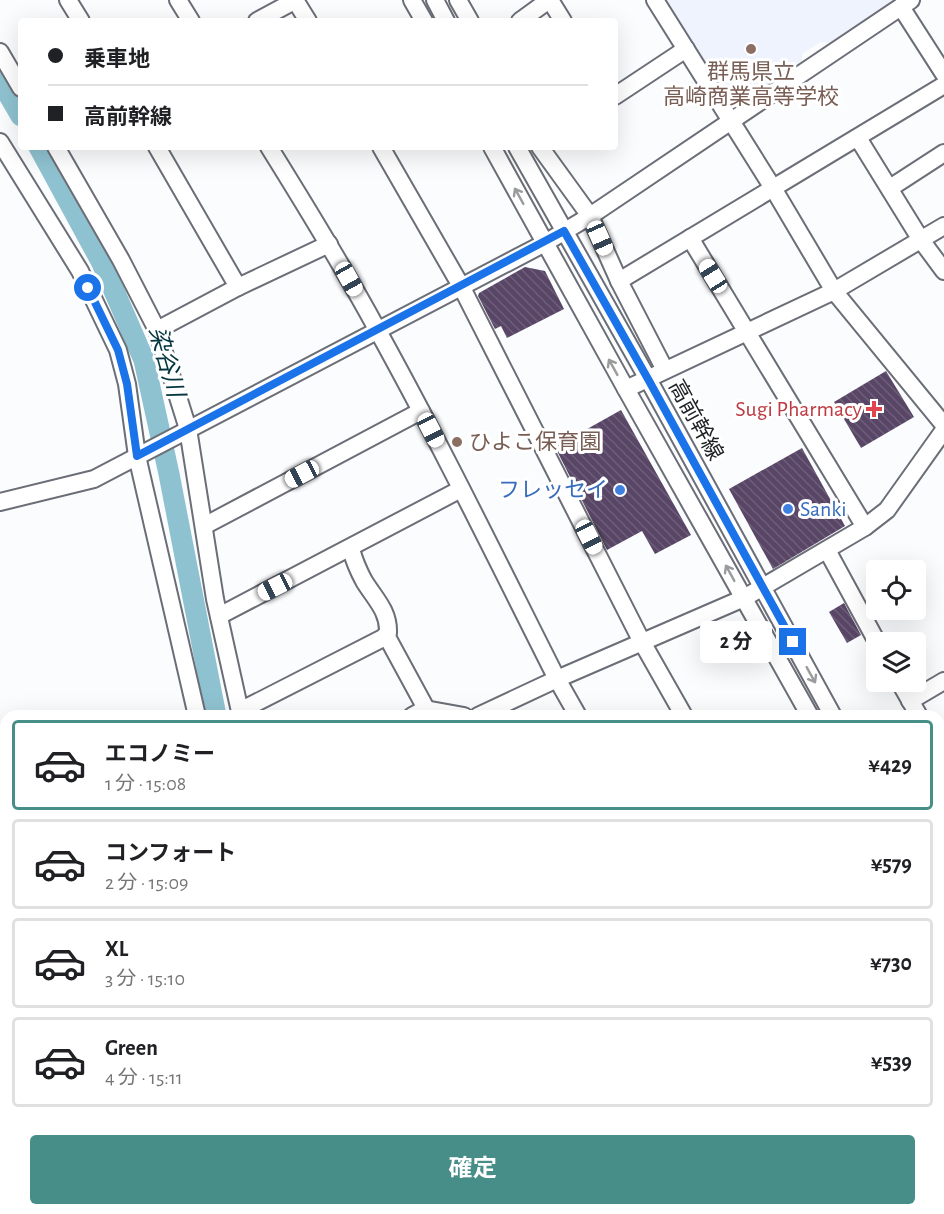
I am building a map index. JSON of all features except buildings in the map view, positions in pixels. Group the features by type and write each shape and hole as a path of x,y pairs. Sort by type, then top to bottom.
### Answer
{"street":[{"path":"68,0 79,18"},
{"path":"178,0 189,18"},
{"path":"263,18 296,0 306,18"},
{"path":"412,0 422,18"},
{"path":"435,0 444,18"},
{"path":"458,0 468,18"},
{"path":"524,18 549,0 561,18"},
{"path":"655,0 773,188 834,291 944,425"},
{"path":"0,502 94,479 545,243 590,216 906,3 944,74"},
{"path":"618,94 686,49"},
{"path":"0,52 18,83"},
{"path":"619,281 944,85"},
{"path":"858,138 921,240 944,271"},
{"path":"0,142 80,271 118,350 196,710"},
{"path":"58,150 122,260 157,330 185,430 219,616 240,710"},
{"path":"159,150 238,287"},
{"path":"271,150 329,244 378,330 575,710"},
{"path":"383,150 461,286 642,642 681,710"},
{"name":"高前幹線","path":"494,150 807,710"},
{"name":"高前幹線","path":"519,150 648,379 830,710"},
{"path":"542,150 590,216 619,281 665,370"},
{"path":"890,188 944,153"},
{"path":"626,389 834,291 944,226"},
{"path":"690,238 865,527"},
{"path":"157,330 238,287 329,244"},
{"path":"204,526 421,411"},
{"path":"491,710 744,598 865,527 887,510 944,430"},
{"path":"219,616 351,549 461,489"},
{"path":"247,710 388,633 389,621 384,609 365,582 351,549"},
{"path":"827,550 872,632"},
{"path":"386,635 421,710"},
{"path":"910,701 944,681"},
{"path":"905,692 915,710"}],"shaded area":[{"name":"群馬県立 高崎商業高等学校","path":"661,0 895,0 830,43 820,42 802,54 802,61 738,105 727,103"}],"waterway":[{"name":"染谷川","path":"0,80 18,111"},
{"name":"染谷川","path":"41,150 102,263 144,360 169,474 215,710"}],"place":[{"name":"群馬県立 高崎商業高等学校","path":"751,49"},
{"name":"Sugi Pharmacy","path":"874,409"},
{"name":"ひよこ保育園","path":"457,442"},
{"name":"フレッセイ","path":"620,490"},
{"name":"Sanki","path":"788,509"}],"route":[{"path":"88,288 118,350 127,384 137,456 564,231 793,642"}]}
